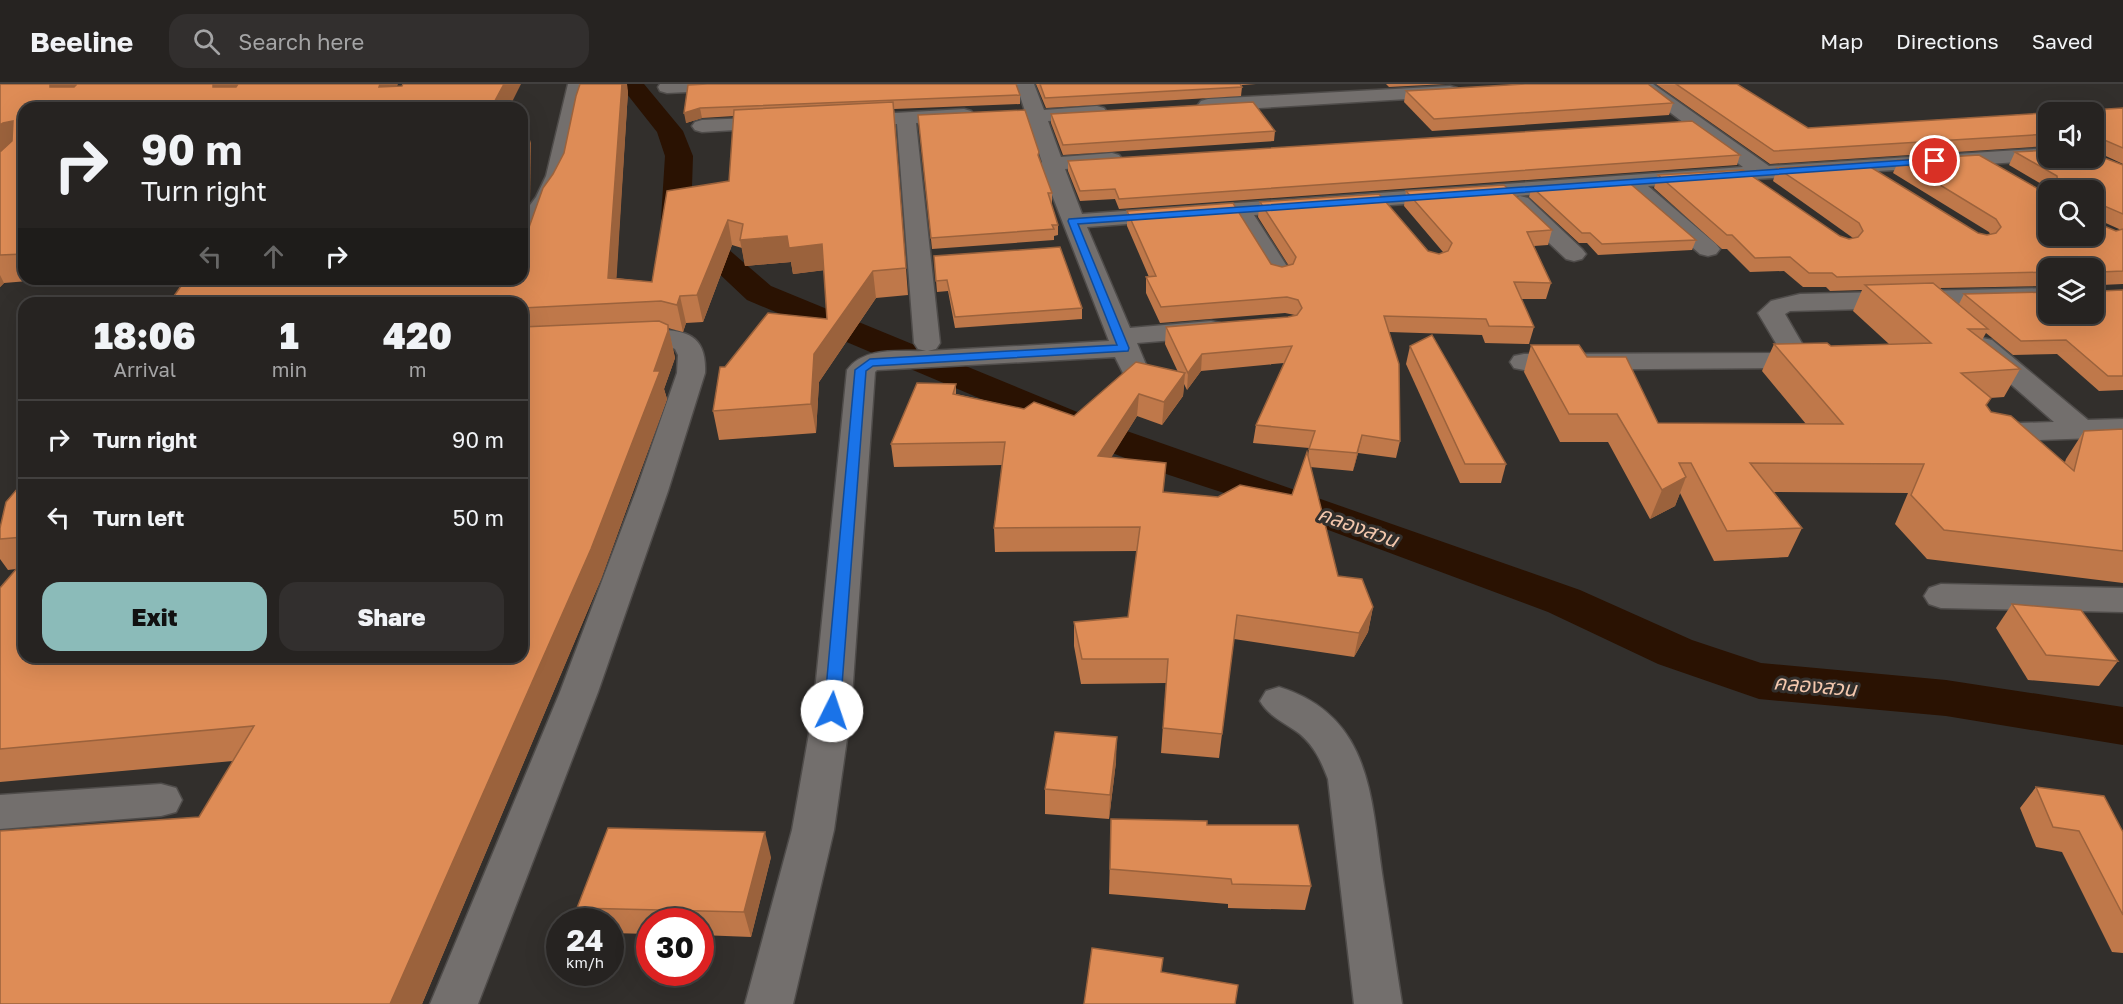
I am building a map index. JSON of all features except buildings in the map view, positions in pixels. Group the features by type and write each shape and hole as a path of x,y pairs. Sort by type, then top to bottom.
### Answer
{"street":[{"path":"528,224 547,198 562,157 577,84"},
{"path":"667,87 729,84"},
{"path":"1025,84 1051,164 1073,221 1071,248 1134,368 1149,379"},
{"path":"1641,84 1694,122 1760,180"},
{"path":"1189,106 1373,90 1468,91"},
{"path":"1011,112 1035,114 1119,111"},
{"path":"826,121 988,113"},
{"path":"906,118 932,258 927,343"},
{"path":"702,126 792,122"},
{"path":"1658,124 1694,122"},
{"path":"1073,221 1240,210 1390,207 1506,190 1629,181 1760,180 1863,166 2038,154"},
{"path":"1051,164 1133,158"},
{"path":"1976,158 2012,179"},
{"path":"1863,166 1892,184"},
{"path":"1629,181 1708,249"},
{"path":"1506,190 1574,254"},
{"path":"528,199 547,198"},
{"path":"1240,210 1280,274"},
{"path":"1524,362 1785,360 1794,352 1774,320 1771,313 1774,308 1800,302 2038,296"},
{"path":"1926,298 2081,430"},
{"path":"769,1004 813,830 832,711 861,370 870,362 980,356 1122,343 1238,327"},
{"path":"454,1004 579,692 652,490 691,373 690,349 681,342 667,338 600,341"},
{"path":"1987,433 2123,428"},
{"path":"1941,596 2123,600"},
{"path":"1279,701 1320,727 1338,750 1348,779 1378,1004"},
{"path":"0,812 161,800"}],"waterway":[{"name":"คลองสวน","path":"631,84 670,131 679,156 676,219 759,293 1090,431 1564,601 1675,652 1759,681 1946,698 2123,726"}],"route":[{"path":"832,711 861,370 870,362 1124,348 1073,221 1935,161"}]}
